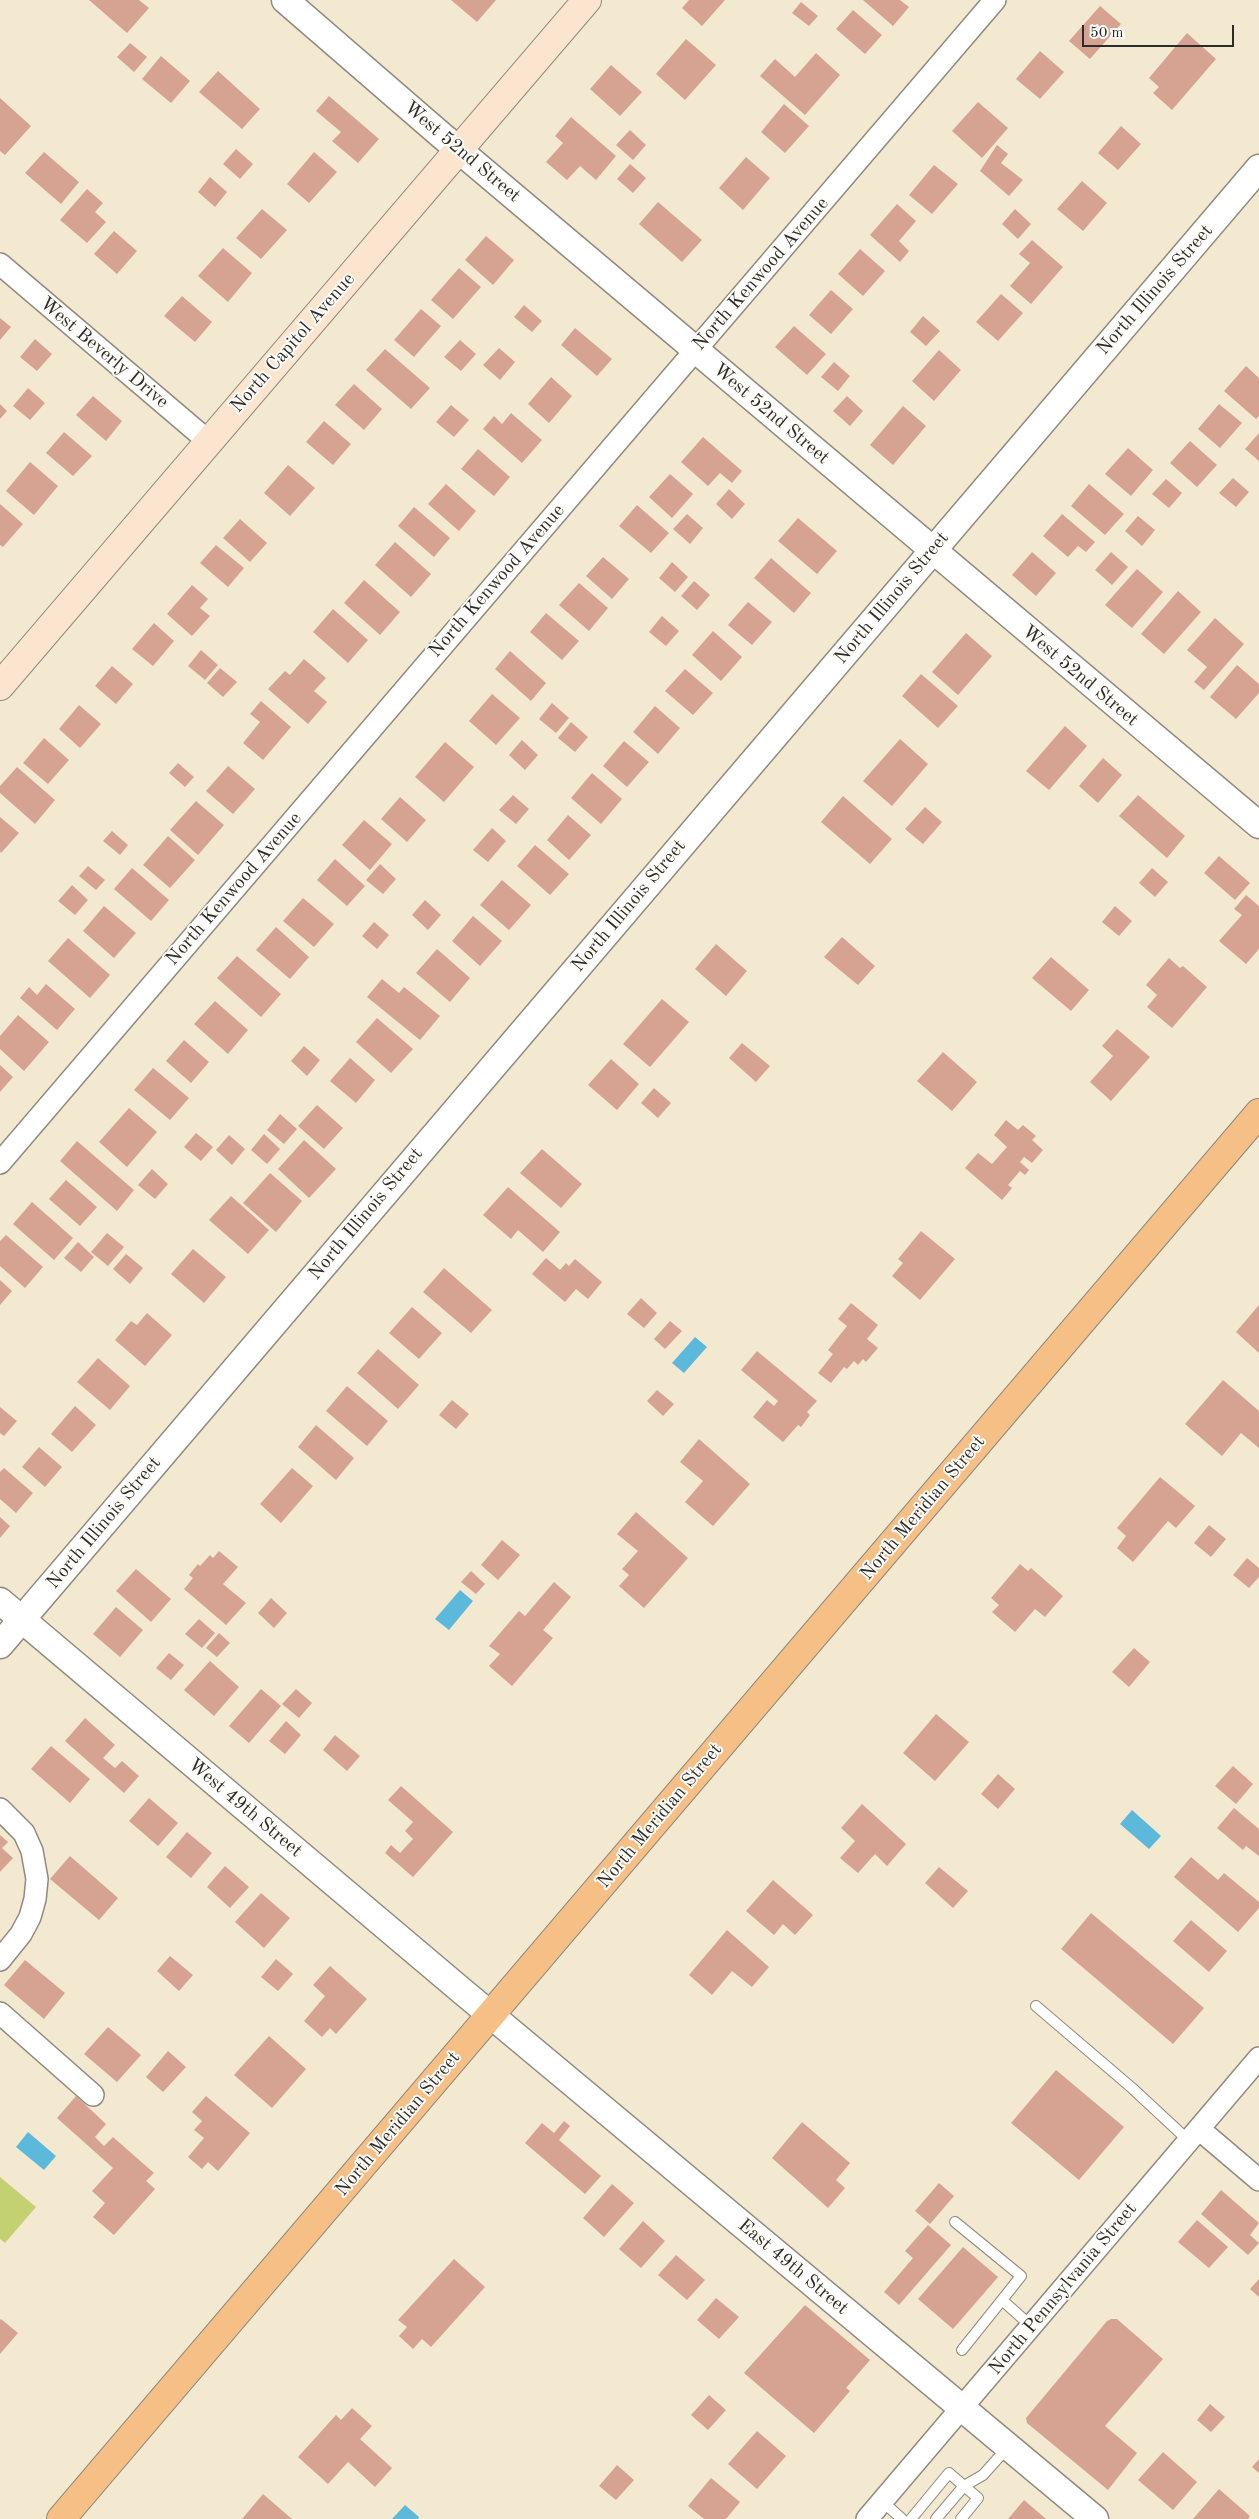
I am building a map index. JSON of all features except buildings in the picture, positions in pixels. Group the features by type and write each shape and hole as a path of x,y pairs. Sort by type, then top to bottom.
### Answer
{"main road":[{"name":"North Capitol Avenue","path":"0,686 587,0"},
{"name":"North Meridian Street","path":"62,2519 1259,1113"}],"street":[{"name":"West 52nd Street","path":"285,0 932,551 1259,825"},
{"name":"North Kenwood Avenue","path":"0,1163 994,0"},
{"name":"North Illinois Street","path":"0,1645 1259,168"},
{"name":"West Beverly Drive","path":"0,264 208,441"},
{"name":"West 49th Street","path":"0,1601 491,2015"},
{"path":"0,1809 24,1833 32,1851 37,1879 35,1899 30,1917 21,1934 0,1960"},
{"path":"0,2013 93,2095"},
{"name":"East 49th Street","path":"491,2015 1095,2519"},
{"name":"North Pennsylvania Street","path":"867,2519 1259,2058"},
{"path":"1194,2135 1259,2180"}],"lane":[{"path":"1036,2006 1132,2088 1194,2135"},
{"path":"954,2222 1021,2276 962,2350"},
{"path":"1002,2300 1031,2326"},
{"path":"936,2519 964,2486 983,2475 1008,2446"},
{"path":"912,2519 949,2473 978,2498 961,2519"},
{"path":"882,2502 902,2519"}],"green space":[{"path":"0,2177 36,2207 5,2243 0,2239"}],"water":[{"path":"695,1337 707,1347 684,1373 672,1363"},
{"path":"460,1590 473,1601 449,1630 435,1619"},
{"path":"1132,1810 1161,1836 1149,1849 1120,1824"},
{"path":"28,2132 56,2156 44,2170 16,2147"},
{"path":"405,2505 419,2517 418,2519 392,2519"}]}
